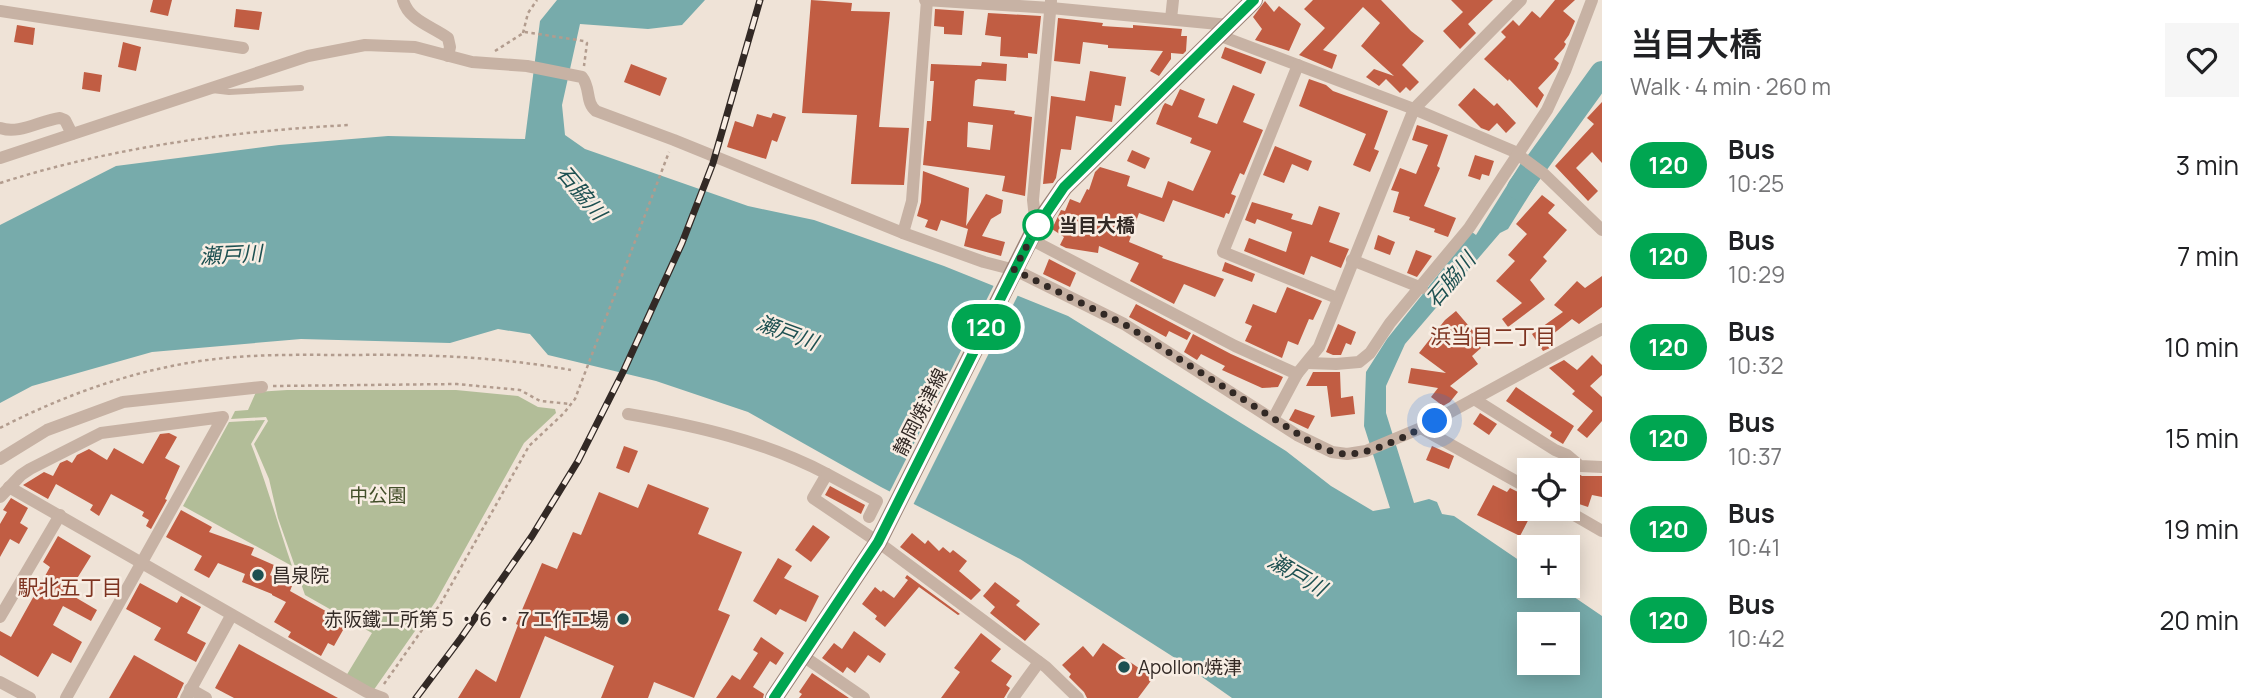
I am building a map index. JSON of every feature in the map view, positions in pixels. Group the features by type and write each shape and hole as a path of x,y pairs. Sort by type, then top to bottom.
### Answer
{"main road":[{"name":"静岡焼津線","path":"774,698 881,536 1033,233 1064,187 1254,0"}],"street":[{"path":"403,0 404,6 417,19 448,38 450,47 447,56"},
{"path":"903,233 912,201 926,0 1051,4 1171,19 1224,30 1298,65 1414,109 1519,155 1599,221"},
{"path":"1171,19 1173,0"},
{"path":"1273,419 1297,374 1319,347 1414,109 1521,0"},
{"path":"1308,363 1359,362 1370,353 1390,323 1422,288 1469,228 1547,110 1592,0"},
{"path":"1051,4 1033,200 1033,233 1235,346 1297,374"},
{"path":"0,11 243,48"},
{"path":"0,158 308,56 365,45 415,47 472,62 527,66 578,75 587,82 589,103 596,111 903,233 984,262 1124,324 1307,440 1332,452 1348,454 1366,450 1421,428 1602,329"},
{"path":"1298,65 1223,252 1338,298"},
{"path":"0,128 6,131 18,129 60,118 65,120 72,134"},
{"path":"1353,260 1422,288"},
{"path":"0,459 47,430 123,401 262,387"},
{"path":"1475,399 1567,455 1580,466 1602,467"},
{"path":"628,414 690,424 742,438 798,459 877,501 869,517"},
{"path":"66,698 140,563 223,417 101,433 30,470 4,492 60,515 140,563 231,616 378,697"},
{"path":"1421,428 1517,482"},
{"path":"827,474 813,498 881,536 1039,662 1078,698"},
{"path":"0,617 60,515"},
{"path":"1580,518 1602,531"},
{"path":"206,698 188,694 231,616"},
{"path":"803,656 864,698"},
{"path":"1013,698 1039,662"},
{"path":"0,682 30,698"}],"lane":[{"path":"207,90 229,92 301,88"}],"path":[{"path":"523,33 528,13 537,0"},
{"path":"528,32 587,43 578,75"},
{"path":"0,183 83,161 163,145 265,131 350,125"},
{"path":"378,697 440,603 529,446 575,399 672,146"},
{"path":"0,428 40,408 105,383 150,370 235,357 444,356 482,358 571,370"},
{"path":"262,387 457,384 520,390 540,401 571,404"}],"green space":[{"name":"中公園","path":"456,390 518,396 538,407 555,409 556,413 524,443 436,601 373,691 346,676 372,633 305,595 278,518 269,479 254,444 268,421 266,417 231,419 235,411 248,410 256,392"},
{"path":"265,420 251,444 292,566 183,506 229,422"}],"water":[{"name":"瀬戸川","path":"557,0 705,0 682,25 648,29 580,24 562,105 565,135 585,149 748,206 814,220 944,266 1068,316 1286,451 1331,486 1373,511 1390,508 1364,426 1366,372 1387,339 1472,232 1476,235 1521,163 1540,178 1508,229 1500,233 1405,344 1386,386 1386,413 1414,503 1429,499 1437,502 1442,514 1454,516 1517,559 1517,598 1576,598 1602,616 1602,698 1232,698 1175,658 1020,559 881,487 748,412 656,381 548,355 530,334 498,329 450,343 301,339 152,352 32,386 0,403 0,225 116,166 279,145 388,136 525,139 540,21"}],"pier":[{"path":"995,283 1019,293 912,507 888,495"}],"building":[{"path":"153,0 172,0 168,16 150,12"},
{"path":"811,0 852,3 851,11 890,12 879,127 909,128 904,185 851,184 857,115 802,113"},
{"path":"1313,0 1381,0 1424,41 1402,65 1419,82 1410,91 1406,87 1400,93 1386,79 1379,86 1366,77 1374,69 1394,76 1361,46 1380,23 1363,7 1323,50 1337,55 1332,69 1299,55 1325,28 1304,9"},
{"path":"1451,0 1493,0 1468,24 1476,33 1460,49 1443,31 1463,12"},
{"path":"1555,0 1575,0 1563,11 1575,21 1564,42 1564,48 1554,59 1559,63 1556,69 1538,88 1544,95 1537,108 1509,79 1508,81 1484,59 1506,37 1501,32 1513,20 1519,26 1532,11 1540,18"},
{"path":"1265,1 1274,12 1279,6 1301,24 1289,51 1255,40 1262,29 1253,17"},
{"path":"236,9 262,12 259,30 234,27"},
{"path":"935,9 964,11 962,35 944,34 944,27 934,26"},
{"path":"988,13 1041,16 1037,54 1028,53 1028,58 1000,56 1001,37 985,35"},
{"path":"1058,18 1103,23 1102,26 1133,28 1133,25 1182,29 1181,36 1187,36 1186,51 1183,54 1171,53 1171,59 1159,76 1150,71 1163,51 1108,48 1108,45 1083,42 1080,64 1054,61"},
{"path":"17,25 35,28 33,45 14,42"},
{"path":"123,42 141,47 136,71 118,67"},
{"path":"1225,47 1266,62 1261,74 1221,58"},
{"path":"982,62 1007,64 1006,81 975,81 973,106 1015,111 1014,114 1032,117 1025,196 1002,191 1005,176 923,165 927,121 931,121 934,81 930,81 931,64 981,66","holes":["968,122 993,125 990,150 967,147"]},
{"path":"631,64 667,78 660,96 624,82"},
{"path":"1090,71 1126,77 1121,106 1115,105 1112,122 1076,116 1071,150 1061,149 1056,178 1053,183 1043,184 1051,96 1085,101"},
{"path":"84,72 102,75 100,92 82,89"},
{"path":"1309,79 1326,85 1333,91 1388,111 1374,149 1379,151 1370,172 1353,165 1366,134 1299,106"},
{"path":"1233,85 1255,94 1243,122 1263,130 1244,175 1240,173 1231,194 1236,196 1229,214 1226,213 1224,218 1173,200 1164,222 1139,213 1129,242 1163,256 1162,258 1224,279 1215,297 1184,284 1174,304 1130,281 1139,263 1099,246 1098,253 1060,245 1064,237 1052,229 1061,210 1065,211 1070,199 1080,203 1100,167 1130,176 1127,186 1162,198 1168,181 1193,191 1211,151 1190,143 1192,138 1156,124 1165,103 1172,106 1180,89 1205,99 1198,117 1217,124"},
{"path":"1474,88 1494,106 1497,103 1516,123 1506,133 1497,123 1489,131 1481,128 1458,105"},
{"path":"1602,102 1602,163 1592,152 1576,168 1598,191 1588,201 1555,166 1594,124 1587,118"},
{"path":"773,113 786,117 777,142 772,140 766,159 727,147 735,121 753,127 757,114 771,118"},
{"path":"1417,125 1448,135 1437,166 1440,168 1424,206 1456,218 1448,237 1434,232 1435,229 1409,220 1410,217 1393,212 1399,192 1391,190 1400,168 1416,174 1428,145 1412,140"},
{"path":"1275,146 1312,161 1308,171 1292,164 1284,183 1263,175"},
{"path":"1132,150 1150,158 1145,169 1127,161"},
{"path":"1475,155 1494,161 1489,176 1482,174 1480,180 1468,176"},
{"path":"923,171 969,188 966,226 986,194 1003,200 1001,213 991,219 982,236 1005,242 1001,256 964,246 968,229 941,220 937,231 925,227 928,220 917,216 921,202"},
{"path":"1542,195 1555,205 1548,213 1567,230 1543,257 1547,261 1530,280 1545,299 1508,327 1502,319 1522,303 1496,281 1515,261 1508,255 1527,234 1516,224"},
{"path":"1252,202 1293,214 1291,219 1312,225 1319,206 1340,213 1329,242 1349,249 1341,268 1311,256 1304,275 1244,251 1249,238 1286,252 1292,232 1257,219 1255,224 1245,220"},
{"path":"1378,235 1395,242 1390,255 1374,249"},
{"path":"1416,250 1432,256 1417,277 1407,273"},
{"path":"1049,259 1076,273 1070,287 1043,274"},
{"path":"1225,262 1255,274 1252,282 1222,271"},
{"path":"1602,276 1602,307 1579,324 1572,319 1543,342 1550,348 1543,351 1532,334 1563,312 1554,305 1577,281 1585,288"},
{"path":"1287,287 1322,301 1313,320 1309,319 1298,345 1288,341 1282,358 1245,341 1252,326 1245,323 1253,304 1276,313"},
{"path":"1136,304 1191,333 1187,340 1169,331 1166,337 1129,317"},
{"path":"1456,311 1474,332 1471,335 1481,348 1472,356 1478,364 1450,386 1458,392 1443,406 1431,397 1438,388 1408,383 1411,368 1446,373 1419,353 1445,320"},
{"path":"1338,324 1356,332 1351,345 1346,343 1341,355 1333,355 1326,352"},
{"path":"1193,334 1283,377 1278,387 1262,388 1222,370 1225,366 1201,354 1197,360 1184,352"},
{"path":"1592,355 1602,365 1602,375 1590,386 1602,397 1602,421 1587,438 1577,430 1593,411 1572,394 1575,391 1549,368 1564,360 1577,370"},
{"path":"1313,372 1340,372 1341,398 1353,396 1355,414 1331,417 1327,386 1306,386"},
{"path":"1516,387 1574,426 1563,444 1550,436 1552,432 1506,401"},
{"path":"1295,409 1315,416 1308,429 1289,420"},
{"path":"1480,413 1497,424 1489,435 1473,424"},
{"path":"169,433 177,437 165,458 180,466 165,499 167,500 151,529 146,526 149,520 142,516 144,512 111,494 99,516 90,510 93,505 56,484 48,499 23,485 44,472 53,476 60,463 67,460 72,463 77,455 89,449 107,460 114,448 143,464 160,434"},
{"path":"624,446 638,451 629,473 616,468"},
{"path":"1432,446 1454,456 1449,469 1426,460"},
{"path":"1580,475 1602,476 1602,497 1592,495 1588,507 1580,504"},
{"name":"赤阪鐵工所第５・６・７工作工場","path":"648,484 709,508 698,534 742,552 718,610 730,615 694,698 654,682 648,698 601,698 614,666 545,636 520,698 458,698 476,669 496,682 518,625 516,624 542,563 557,569 573,532 581,535 599,492 638,508"},
{"path":"1493,485 1507,492 1510,488 1517,492 1517,521 1528,521 1521,535 1518,535 1477,515"},
{"path":"830,486 865,505 861,514 825,495"},
{"path":"11,498 28,508 20,523 28,528 19,544 10,539 0,557 0,524 7,512 3,510"},
{"path":"181,510 212,527 209,532 254,548 251,555 274,565 270,575 292,586 290,591 347,623 334,646 328,643 321,656 288,637 291,632 274,622 286,602 242,582 245,574 218,563 209,578 194,570 202,556 166,537"},
{"path":"813,525 830,537 811,562 795,550"},
{"path":"912,533 925,544 928,540 939,551 943,547 950,553 953,550 967,561 959,571 981,590 971,600 900,547"},
{"path":"58,536 91,556 68,593 97,610 91,621 63,606 53,625 82,642 71,663 52,653 38,677 0,655 0,631 11,637 50,567 43,562"},
{"path":"778,558 792,566 784,578 819,596 806,622 780,609 776,615 753,601"},
{"path":"907,575 960,614 919,587 885,627 875,619 877,616 862,604 875,587 894,598 908,580 905,578"},
{"path":"995,582 1020,601 1016,605 1040,624 1025,641 990,613 995,607 983,596"},
{"path":"140,583 177,603 181,596 201,607 187,633 206,643 196,662 154,640 161,628 126,609"},
{"path":"854,631 886,654 880,663 868,655 855,673 847,667 843,673 822,658 834,643 842,649"},
{"path":"981,633 1001,649 991,661 1012,676 1006,685 1010,688 1004,698 941,698 960,672 954,668"},
{"path":"761,637 784,653 776,665 770,661 753,687 764,694 763,698 716,698 732,675 740,680 758,653 753,650"},
{"path":"1103,643 1153,678 1138,698 1087,698 1069,677 1071,674 1062,665 1083,646 1093,657"},
{"path":"239,644 338,698 234,698 215,688"},
{"path":"134,655 184,683 177,698 109,698"},
{"path":"812,673 849,698 799,698 802,694 799,692"}],"waterway":[{"name":"石脇川","path":"1519,188 1602,73"}],"railway":[{"path":"416,698 532,536 578,461 624,370 682,243 713,163 760,0"}],"bus line":[{"name":"120","path":"774,698 878,542 1036,228 1064,187 1254,0"}],"place":[{"name":"当目大橋","path":"1038,225"},
{"name":"昌泉院","path":"258,575"},
{"name":"赤阪鐵工所第５・６・７工作工場","path":"623,619"},
{"name":"Apollon焼津","path":"1124,667"}],"district":[{"name":"浜当目二丁目","path":"1493,337"},
{"name":"駅北五丁目","path":"70,588"}],"route":[{"path":"1038,225 1014,270 1124,324 1317,446 1348,454 1399,438 1435,421"}]}
